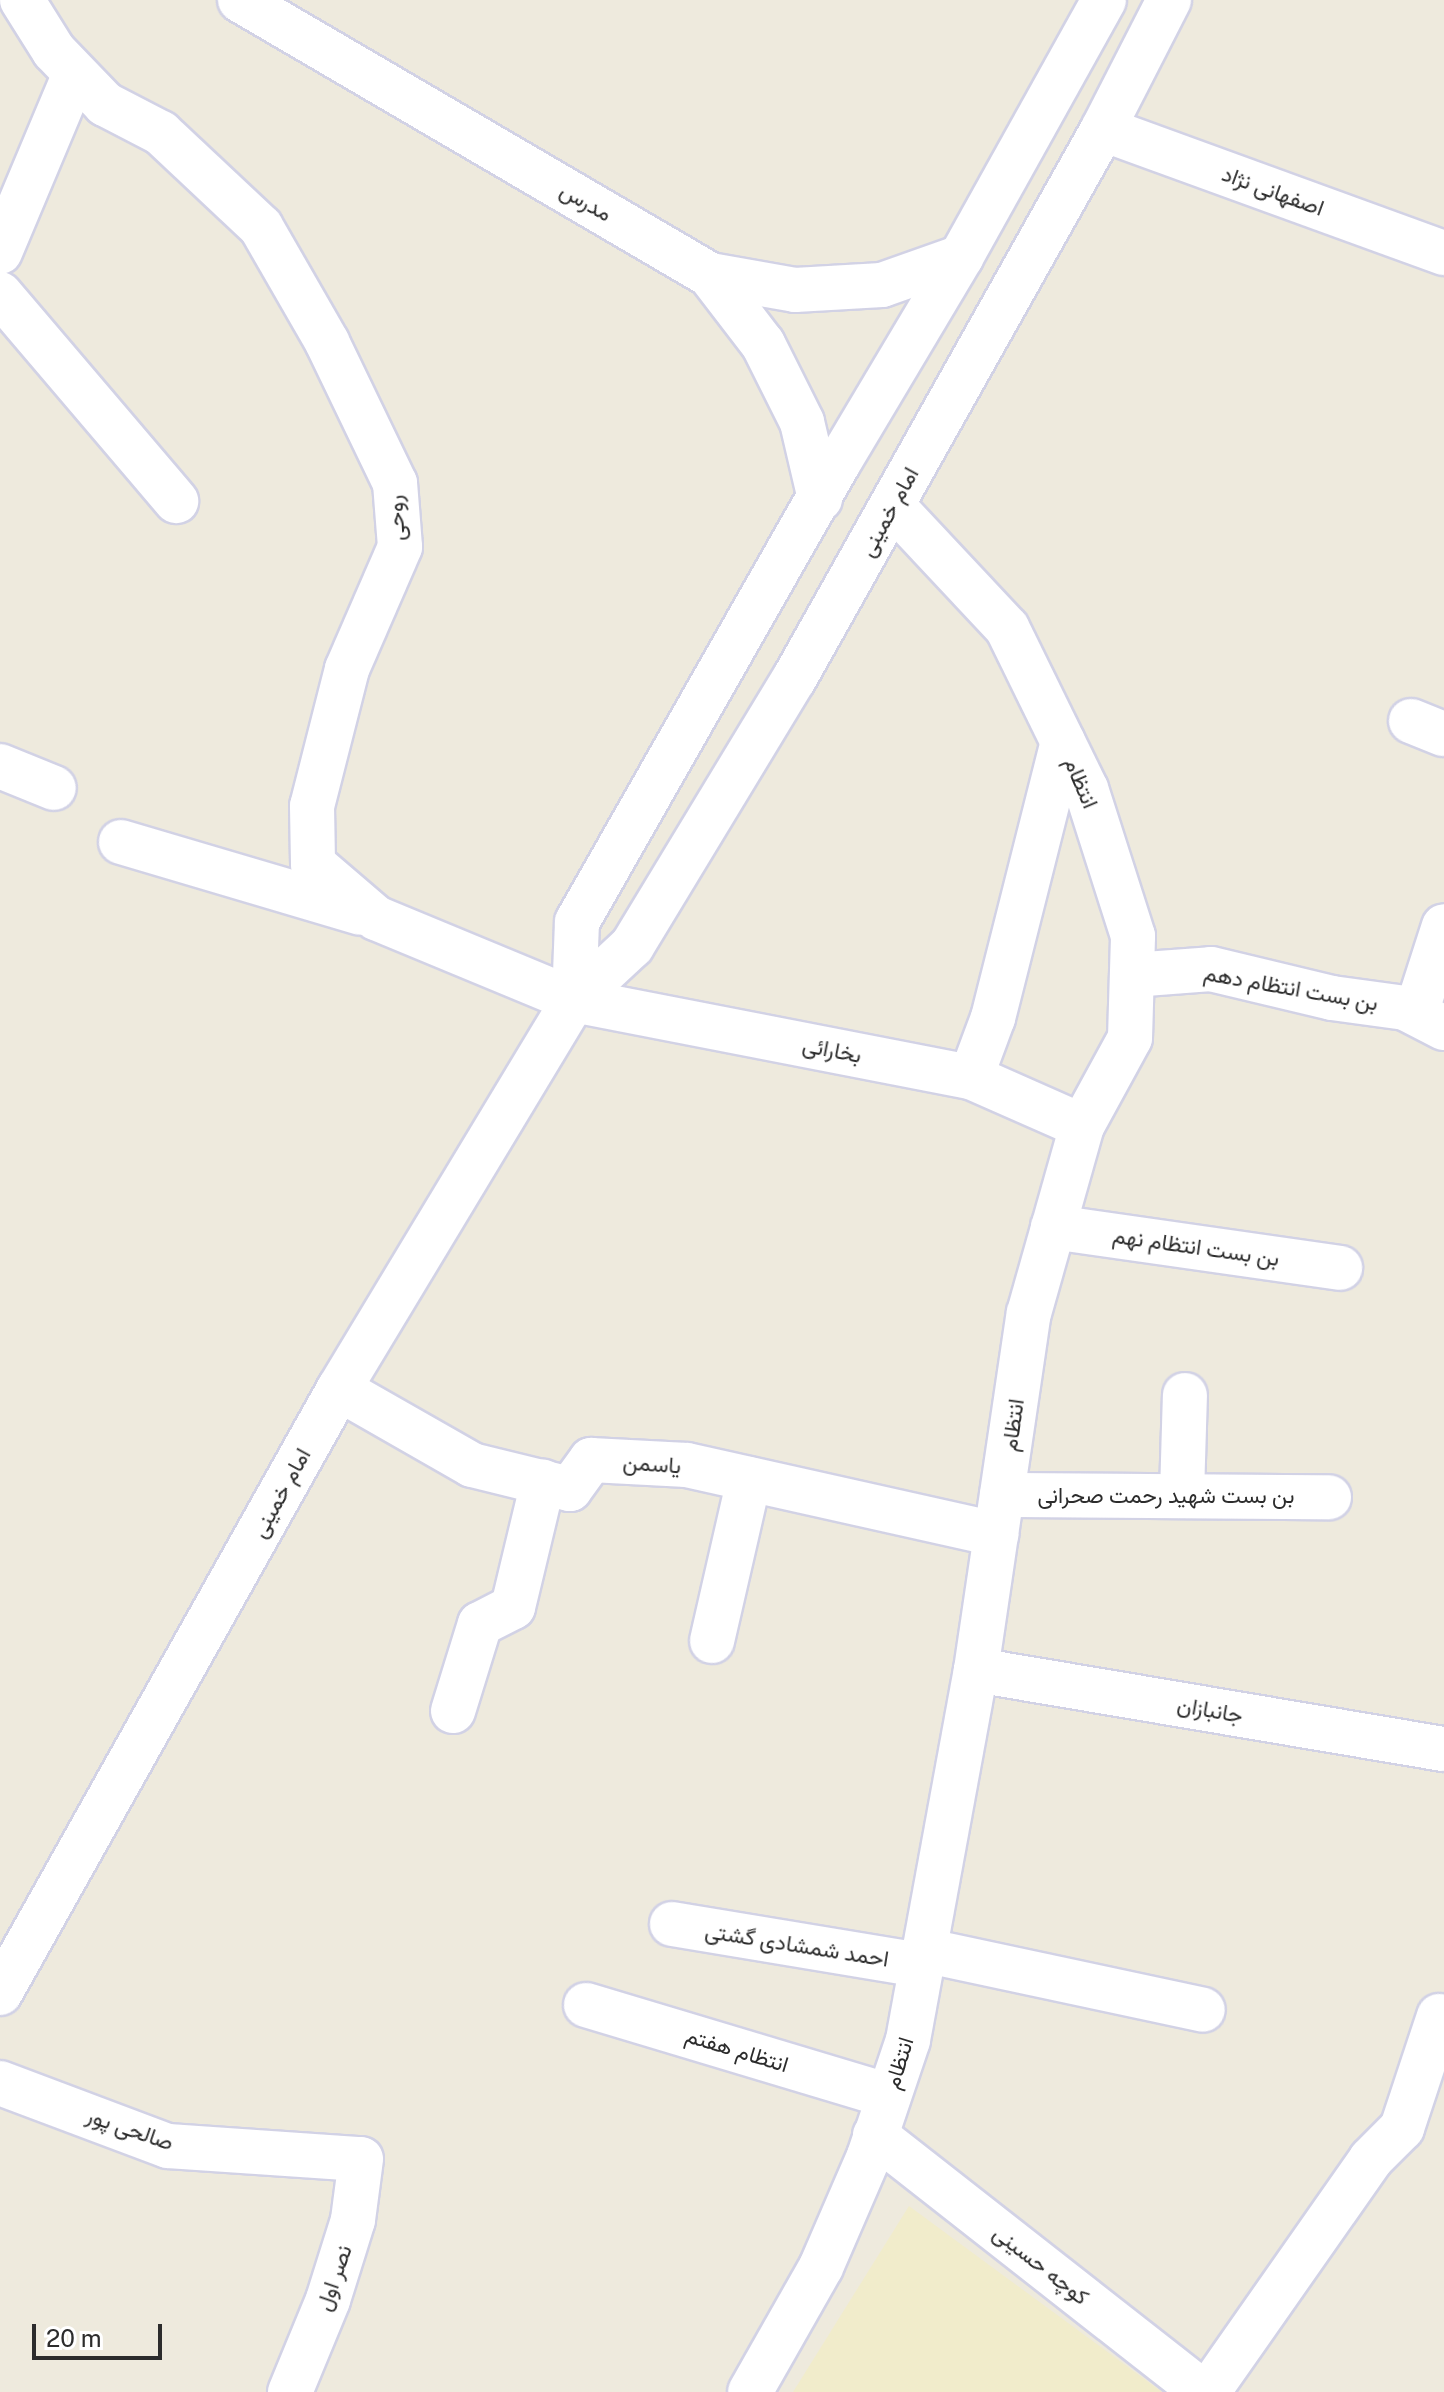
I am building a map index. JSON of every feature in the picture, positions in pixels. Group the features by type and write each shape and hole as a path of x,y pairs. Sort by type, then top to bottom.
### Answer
{"street":[{"name":"روحی","path":"22,0 54,51 105,104 161,133 261,227 327,342 395,483 400,547 347,669 312,806 313,864 376,918 574,1000"},
{"name":"مدرس","path":"240,0 710,275 795,290 882,285 961,257"},
{"name":"امام خمینی","path":"574,1000 577,922 839,462 961,257 1104,0"},
{"name":"امام خمینی","path":"0,1993 339,1389 574,1000 632,946 794,679 1103,129 1169,0"},
{"path":"0,252 75,74"},
{"name":"اصفهانی نژاد","path":"1103,129 1444,253"},
{"path":"710,275 763,344 802,422 820,499"},
{"path":"0,294 176,501"},
{"name":"انتظام","path":"750,2392 821,2267 882,2116 908,2040 976,1670 1029,1313 1082,1126 1130,1038 1133,936 1086,789 1007,628 893,506"},
{"path":"971,1077 993,1018 1063,742"},
{"path":"0,766 54,788"},
{"path":"121,842 376,918"},
{"path":"1430,1021 1444,926"},
{"name":"بن بست انتظام دهم","path":"1132,975 1211,969 1332,998 1405,1008 1430,1021"},
{"name":"بخارائی","path":"574,1000 971,1077 1082,1126"},
{"name":"بن بست انتظام نهم","path":"1053,1227 1340,1268"},
{"name":"یاسمن","path":"339,1389 472,1465 570,1489 591,1460 687,1465 749,1479 999,1515"},
{"path":"1182,1494 1185,1395"},
{"path":"712,1641 749,1479"},
{"path":"453,1711 480,1624 513,1607 543,1482"},
{"name":"بن بست شهید رحمت صحرانی","path":"999,1515 1182,1494 1329,1497"},
{"name":"جانبازان","path":"976,1670 1444,1749"},
{"name":"احمد شمشادی گشتی","path":"672,1924 923,1958 1203,2010"},
{"name":"انتظام هفتم","path":"586,2005 882,2116"},
{"path":"1208,2392 1371,2159 1402,2128 1439,2016"},
{"name":"صالحی پور","path":"0,2083 168,2146 361,2159"},
{"name":"کوچه حسینی","path":"882,2116 1198,2388 1208,2392"},
{"name":"نصر اول","path":"290,2392 328,2300 353,2220 361,2159"}],"shaded area":[{"path":"909,2206 1162,2392 793,2392"}]}
